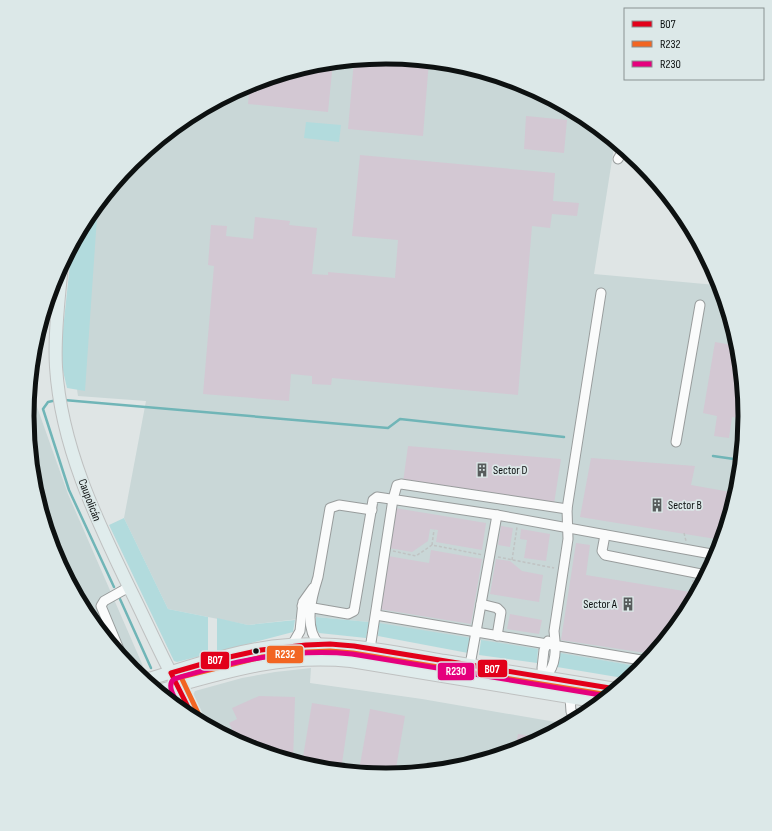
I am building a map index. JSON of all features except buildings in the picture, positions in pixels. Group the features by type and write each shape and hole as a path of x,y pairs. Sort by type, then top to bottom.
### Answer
{"main road":[{"name":"Caupolicán","path":"61,282 55,354 62,412 87,497 177,685"},
{"path":"152,678 260,649 292,645 319,644 400,653 609,688"},
{"path":"397,668 401,661 400,653"},
{"path":"165,689 209,676 268,662 307,658 350,661 397,668 592,701"},
{"path":"442,676 439,672 439,666 445,661"},
{"path":"204,663 204,671 209,676"}],"street":[{"path":"618,159 621,154"},
{"path":"554,631 546,644 542,668 545,677 553,668 556,646 554,631 564,570 568,529 567,509 601,292"},
{"path":"676,442 700,305"},
{"path":"370,649 396,487 401,484 567,509"},
{"path":"306,607 348,614 354,611 373,500 377,497 497,515 709,554"},
{"path":"292,645 300,631 306,607 318,577 330,508 339,505 372,510"},
{"path":"470,665 497,515"},
{"path":"605,535 602,551 605,555 700,574"},
{"path":"116,641 101,606 104,601 129,586"},
{"path":"481,604 498,609 501,612 502,616 497,636"},
{"path":"306,607 313,636 319,644"},
{"path":"376,615 639,660"},
{"name":"Caupolicán","path":"177,685 187,706"},
{"path":"570,697 571,712 573,713"}],"path":[{"path":"512,560 519,519"},
{"path":"432,545 434,530"},
{"path":"386,550 416,556 432,545 564,570"},
{"path":"691,592 694,573"}],"shaded area":[{"path":"363,64 409,64 455,70 499,82 542,100 582,123 614,148 594,274 712,285 726,324 735,370 738,416 735,461 726,507 702,571 679,611 651,648 633,666 369,622 316,617 248,625 168,609 124,518 146,401 78,396 73,362 87,230 121,183 172,136 190,123 230,100 251,90 295,75 317,70"},
{"path":"306,122 341,125 339,142 304,138"},
{"path":"97,214 85,391 67,388 60,358 71,259 81,239"},
{"path":"35,387 36,404 68,494 143,666 140,667 121,648 93,611 70,571 61,550 46,507 37,461 34,416"},
{"path":"124,518 168,609 208,617 208,654 177,662 174,661 109,525"},
{"path":"316,617 369,622 366,638 319,633 316,628"},
{"path":"217,618 248,625 295,620 293,632 217,652"},
{"path":"379,623 471,638 468,653 378,636"},
{"path":"481,640 538,649 537,663 479,655"},
{"path":"554,652 633,666 621,678 557,667"},
{"path":"311,668 310,683 422,699 558,722 521,741 477,756 455,761 409,767 363,767 317,761 295,756 251,741 201,715 192,697 195,691 242,678 275,672"}],"waterway":[{"path":"57,400 48,402 43,409 69,490 114,587"},
{"path":"64,400 388,428 400,419 564,437"},
{"path":"713,456 735,459"},
{"path":"120,599 151,668"}],"transit line":[{"name":"B07","path":"188,706 171,673 216,660 261,650 306,645 330,644 354,646 609,688"},
{"name":"R232","path":"198,713 181,677 262,657 307,652 330,651 353,653 601,694"},
{"name":"R230","path":"174,697 171,690 174,679 240,662 306,653 352,654 600,695"}],"place":[{"name":"Sector D","path":"482,470"},
{"name":"Sector B","path":"657,505"},
{"name":"Sector A","path":"628,604"}]}
